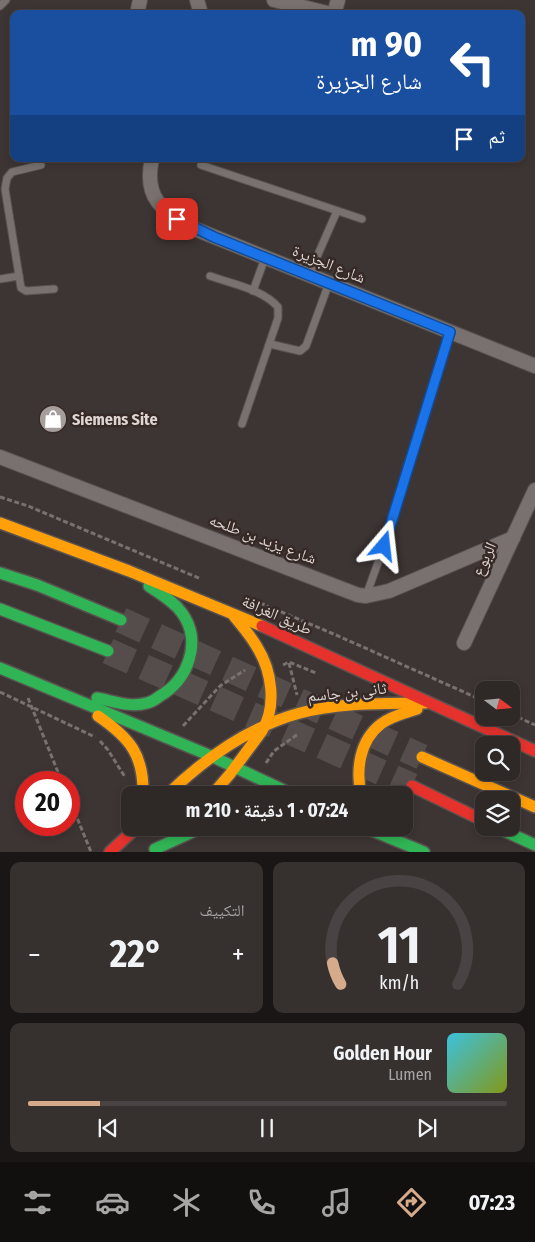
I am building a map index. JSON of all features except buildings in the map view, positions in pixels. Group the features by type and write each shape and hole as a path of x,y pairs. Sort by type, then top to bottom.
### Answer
{"main road":[{"name":"طريق الغرافة","path":"0,523 129,571 231,612 535,751"},
{"path":"54,689 124,704 145,704 163,696 176,685 184,674 192,647 190,629 182,613 129,571"},
{"path":"0,573 37,585 121,620"},
{"path":"0,609 108,651"},
{"path":"220,786 235,768 266,724 271,692 262,655 254,640 231,612"},
{"path":"0,668 211,756 274,786"},
{"path":"54,689 113,726 130,742 137,752 144,786"},
{"path":"361,786 360,762 367,741 382,724 433,703"},
{"name":"ثانى بن جاسم","path":"177,786 211,756 266,724 301,713 340,707 369,704 433,703"},
{"path":"422,757 535,807"},
{"path":"413,786 475,817"},
{"path":"110,852 127,836"},
{"path":"154,851 170,836"},
{"path":"154,851 185,836"},
{"path":"391,836 424,852"},
{"path":"515,836 535,845"}],"street":[{"path":"274,0 316,10"},
{"name":"شارع الجزيرة","path":"152,162 149,180 158,202 177,219 201,232 535,366"},
{"name":"شارع يزيد بن طلحه","path":"0,457 366,596"},
{"name":"الربوع","path":"464,643 535,490"},
{"path":"366,596 389,591 513,538"}],"lane":[{"path":"0,6 6,0"},
{"path":"41,165 12,172 7,178 5,189 21,288 26,291 54,289"},
{"path":"201,165 362,219"},
{"path":"310,275 337,211"},
{"path":"253,291 265,258"},
{"path":"0,279 19,276"},
{"path":"210,276 253,291 272,300 278,307 278,318 242,424"},
{"path":"270,344 300,351 306,346 329,283"},
{"path":"366,596 384,546 450,332"}],"path":[{"path":"0,497 28,506 209,582"},
{"path":"246,597 475,697"},
{"path":"268,674 289,662"},
{"path":"289,662 317,673 320,668"},
{"path":"289,662 297,695"},
{"path":"181,728 220,686 245,670"},
{"path":"18,675 57,771"},
{"path":"0,692 97,738 108,750 124,776 144,782"},
{"path":"520,718 535,725"},
{"path":"263,768 274,751 305,729"},
{"path":"80,825 91,852"}],"tunnel":[{"path":"121,620 422,757"},
{"path":"108,651 412,786"}],"traffic: fast":[{"path":"0,573 37,585 121,620"},
{"path":"97,698 135,705 149,703 170,689 185,670 191,647 191,635 188,624 175,605 149,586"},
{"path":"0,609 108,651"},
{"path":"0,668 211,756 275,786"},
{"path":"155,849 183,836"},
{"path":"385,836 424,852"},
{"path":"515,836 535,845"}],"traffic: slow":[{"path":"0,523 129,571 262,626"},
{"path":"220,786 262,731 270,711 271,700 269,678 262,656 255,643 234,616"},
{"path":"176,786 228,745 281,719 315,709 331,707 363,704 426,703"},
{"path":"360,786 359,766 368,739 385,721 417,709"},
{"path":"98,716 119,732 133,749 141,769 143,786"},
{"path":"422,757 535,807"}],"traffic: jam":[{"path":"262,626 535,751"},
{"path":"413,786 475,817"},
{"path":"110,852 127,836"}],"place":[{"name":"Siemens Site","path":"53,419"}],"route":[{"path":"177,219 214,237 450,332 384,546"}]}
